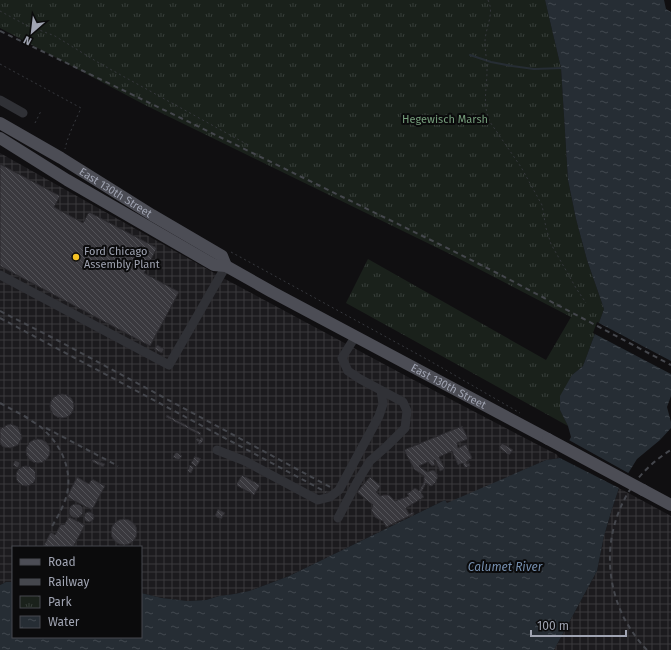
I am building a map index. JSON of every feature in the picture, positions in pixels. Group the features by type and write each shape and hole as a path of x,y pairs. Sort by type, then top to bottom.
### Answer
{"main road":[{"name":"East 130th Street","path":"0,123 61,158 152,216 222,256 226,266"},
{"name":"East 130th Street","path":"0,138 67,180 214,265 226,266 355,337 671,506"}],"lane":[{"path":"0,100 23,113"},
{"path":"0,275 169,365 226,266"},
{"path":"338,518 370,460 405,428 407,411 403,402 348,371 342,358 355,337"},
{"path":"217,450 245,461 318,500 330,498 339,490 379,416 383,404 381,390"}],"path":[{"path":"488,0 491,15 485,42 487,64 485,102 486,114 521,168 542,205 546,228 551,244 586,303"},
{"path":"0,11 26,25 55,36 99,63 250,146"},
{"path":"0,64 81,108 67,140 64,152"},
{"path":"35,123 41,111"},
{"path":"226,250 430,361 519,413"}],"shaded area":[{"path":"0,153 225,279 556,454 560,458 546,460 447,504 445,500 289,576 249,591 219,596 206,600 188,601 162,598 142,593 142,546 12,546 12,582 6,582 0,585"},
{"path":"619,488 671,516 671,650 554,650 597,571 604,536"}],"green space":[{"name":"Hegewisch Marsh","path":"0,0 545,0 561,68 568,180 576,219 587,260 604,309 583,366 572,375 560,410 568,426 346,303 368,259 546,360 571,317 452,255 145,105 0,28"}],"water":[{"name":"Calumet River","path":"545,0 664,0 666,9 671,12 671,396 667,407 671,428 660,440 637,459 619,488 604,536 597,571 554,650 0,650 0,585 6,582 12,582 12,638 142,638 142,593 162,598 188,601 206,600 219,596 249,591 289,576 445,500 447,503 546,460 560,458 571,437 568,426 560,410 560,396 572,375 583,366 604,309 587,260 576,219 568,180 561,68"}],"pier":[{"path":"597,322 671,361 671,374 593,333"},
{"path":"567,439 630,474 621,489 560,458 558,456"}],"building":[{"name":"Ford Chicago Assembly Plant","path":"0,164 60,196 54,207 83,223 89,212 157,248 144,273 179,292 150,346 0,266"},
{"path":"157,345 164,349 162,353 154,349"},
{"path":"62,394 70,398 74,406 70,414 62,418 54,414 50,406 54,398"},
{"path":"167,415 201,433 200,435 166,417"},
{"path":"11,424 18,427 22,438 18,445 11,448 3,447 0,443 0,429"},
{"path":"462,426 468,439 457,443 458,448 466,444 472,458 466,462 467,464 469,463 470,466 465,468 463,463 458,465 452,451 439,457 445,469 440,471 435,460 435,465 432,466 428,462 419,466 427,472 433,470 436,472 438,476 436,482 431,486 426,483 421,493 424,497 406,508 409,514 413,512 414,514 386,527 383,521 375,517 371,510 373,505 357,492 370,477 381,486 376,492 380,496 389,495 395,501 409,496 407,494 415,488 419,491 424,482 424,476 414,469 404,450"},
{"path":"201,437 204,439 200,445 197,444 199,442 195,440 197,438 200,440"},
{"path":"38,439 47,442 50,451 47,460 38,463 29,460 26,451 29,442"},
{"path":"502,443 513,450 509,455 499,448"},
{"path":"176,452 182,456 179,460 173,457"},
{"path":"195,456 201,459 196,467 191,463"},
{"path":"92,459 105,464 103,467 91,461"},
{"path":"15,460 20,463 18,468 13,465"},
{"path":"190,465 194,467 191,473 187,471"},
{"path":"26,466 33,469 36,476 33,483 26,486 19,483 16,476 19,469"},
{"path":"242,475 260,485 254,495 236,485"},
{"path":"77,477 89,484 92,479 105,486 92,510 67,497"},
{"path":"76,504 81,506 83,511 81,516 76,518 71,516 69,511 71,506"},
{"path":"218,509 225,513 221,519 215,516"},
{"path":"87,512 91,512 94,517 91,522 87,522 84,519 84,515"},
{"path":"69,517 85,525 74,546 44,546 51,532 55,535 61,524 64,525"},
{"path":"124,519 133,523 137,532 133,541 124,545 115,541 111,532 115,523"}],"waterway":[{"path":"470,55 491,62 512,66 534,69 563,68"}],"railway":[{"path":"0,31 443,246 671,365"},
{"path":"0,311 57,340 332,488"},
{"path":"0,318 326,492"},
{"path":"0,403 28,418"},
{"path":"24,416 41,427 52,438 65,461 67,469 67,494 58,516 51,528"},
{"path":"46,428 118,466"},
{"path":"647,650 637,639 626,622 615,595 611,571 610,548 614,525 623,503 635,483 651,465 671,450"}],"place":[{"name":"Ford Chicago Assembly Plant","path":"76,257"}]}
